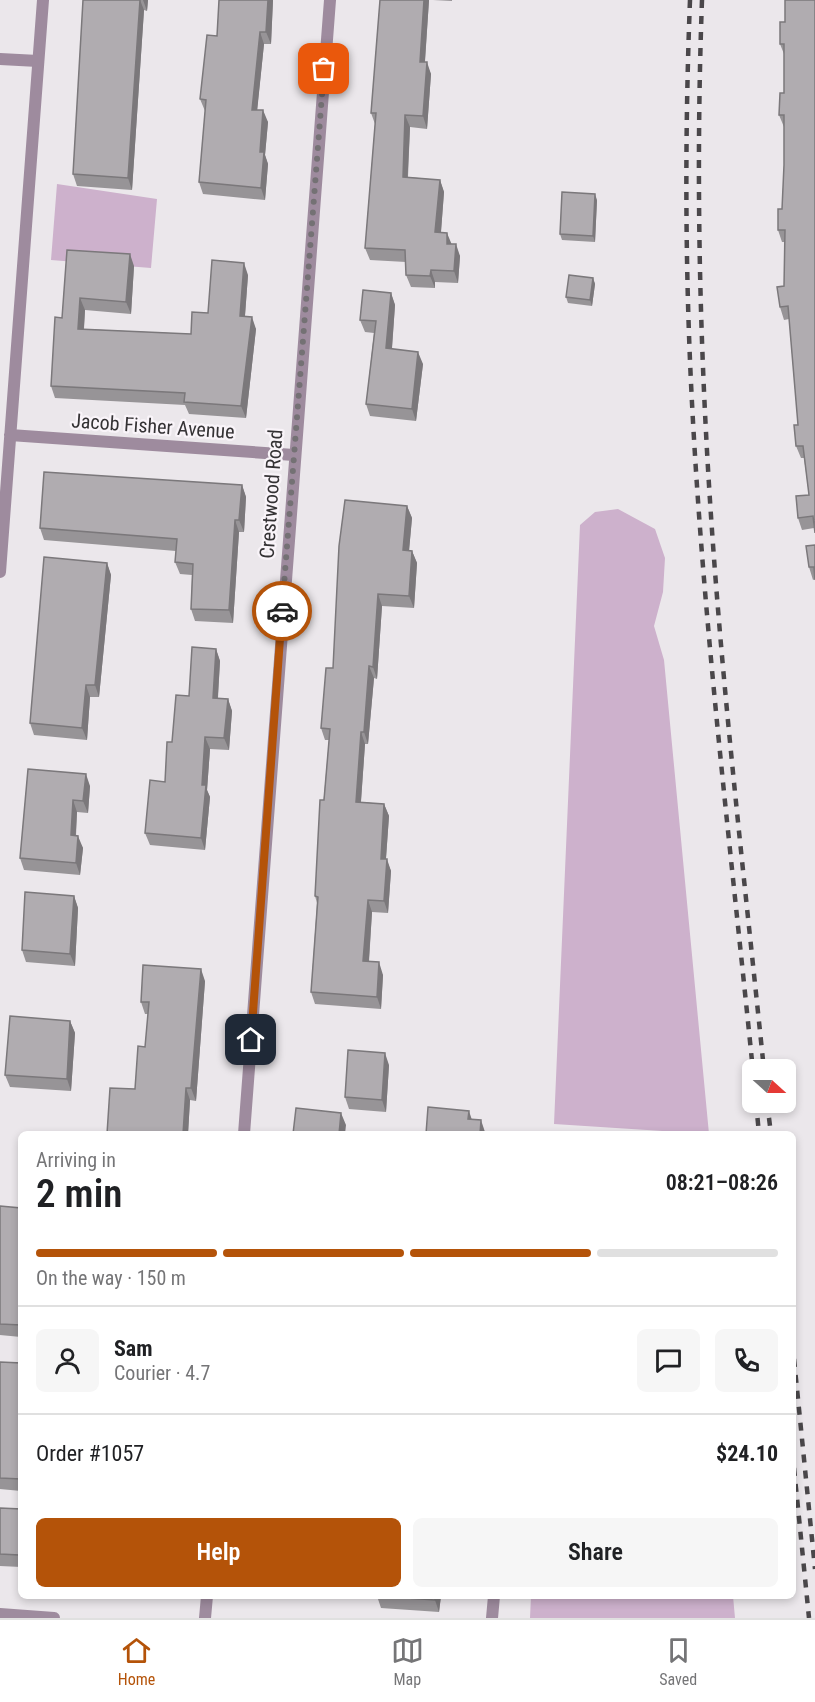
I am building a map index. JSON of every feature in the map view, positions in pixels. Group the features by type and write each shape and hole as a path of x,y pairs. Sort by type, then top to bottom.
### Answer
{"street":[{"path":"0,572 43,0"},
{"name":"Crestwood Road","path":"244,1131 330,0"},
{"path":"0,59 38,61"},
{"name":"Jacob Fisher Avenue","path":"10,435 294,455"},
{"path":"205,1618 207,1599"},
{"path":"492,1618 494,1599"},
{"path":"0,1614 54,1618"}],"shaded area":[{"path":"57,184 157,199 151,268 51,260"},
{"path":"618,509 655,529 665,558 663,592 654,626 664,660 709,1131 662,1131 554,1124 580,525 595,512"},
{"path":"531,1599 733,1599 735,1618 530,1618"}],"building":[{"path":"83,0 140,0 128,178 73,174"},
{"path":"219,0 268,0 266,32 260,32 252,110 263,110 260,152 264,152 261,188 199,182 206,100 200,99 207,35 217,36"},
{"path":"380,0 424,0 420,62 427,62 423,116 405,115 403,177 440,180 435,232 447,233 447,244 456,244 454,271 431,270 430,276 406,275 405,250 365,248 376,113 371,113"},
{"path":"785,0 815,0 815,533 813,516 798,518 796,496 809,495 803,446 796,446 794,425 798,425 788,306 780,307 777,287 784,286 785,230 778,230 778,209 782,209 784,165 784,115 779,115 780,93 784,93 784,44 780,44 780,22 785,22"},
{"path":"562,192 595,194 593,236 560,234"},
{"path":"67,250 130,254 126,302 80,298 78,329 191,334 192,312 208,313 212,260 244,263 240,316 252,317 241,406 184,402 185,393 51,386 55,317 62,318"},
{"path":"569,275 593,278 590,300 566,297"},
{"path":"363,290 391,293 386,348 418,352 412,409 366,404 376,321 360,320"},
{"path":"44,472 242,485 239,520 235,520 229,610 191,609 193,564 175,562 177,539 40,528"},
{"path":"345,500 407,506 403,550 412,551 409,596 378,594 373,667 369,666 364,732 361,732 356,802 384,804 381,859 387,859 384,901 368,900 363,961 379,962 377,997 311,992 318,897 315,896 320,800 324,800 330,729 321,728 326,668 333,668 339,546"},
{"path":"815,545 815,580 814,567 809,567 806,546"},
{"path":"44,557 107,563 95,685 86,685 82,728 30,723"},
{"path":"192,647 216,649 213,698 228,699 224,738 205,737 202,785 206,785 201,838 145,833 150,780 165,782 167,742 172,742 176,695 189,696"},
{"path":"28,769 86,774 83,801 73,800 71,835 78,836 76,863 20,858"},
{"path":"25,892 74,896 70,954 22,950"},
{"path":"143,965 201,969 191,1088 186,1088 183,1131 107,1131 110,1088 135,1089 138,1046 145,1047 149,1002 141,1002"},
{"path":"10,1016 70,1021 67,1079 5,1075"},
{"path":"348,1050 385,1053 382,1100 345,1097"},
{"path":"428,1107 469,1111 468,1119 481,1120 480,1131 426,1131"},
{"path":"296,1108 341,1113 339,1131 293,1131"},
{"path":"0,1206 18,1208 18,1325 0,1324"},
{"path":"0,1362 18,1363 18,1479 0,1478"},
{"path":"0,1508 18,1509 18,1555 0,1554"}],"railway":[{"path":"690,0 687,240 696,469 718,727 752,1059"},
{"path":"702,0 699,121 700,242 709,485 726,704 763,1059"},
{"path":"757,1113 759,1131"},
{"path":"768,1113 771,1131"},
{"path":"796,1379 815,1569"},
{"path":"796,1488 809,1618"}],"way so far":[{"path":"282,611 324,69"}],"route":[{"path":"251,1040 282,611"}]}
